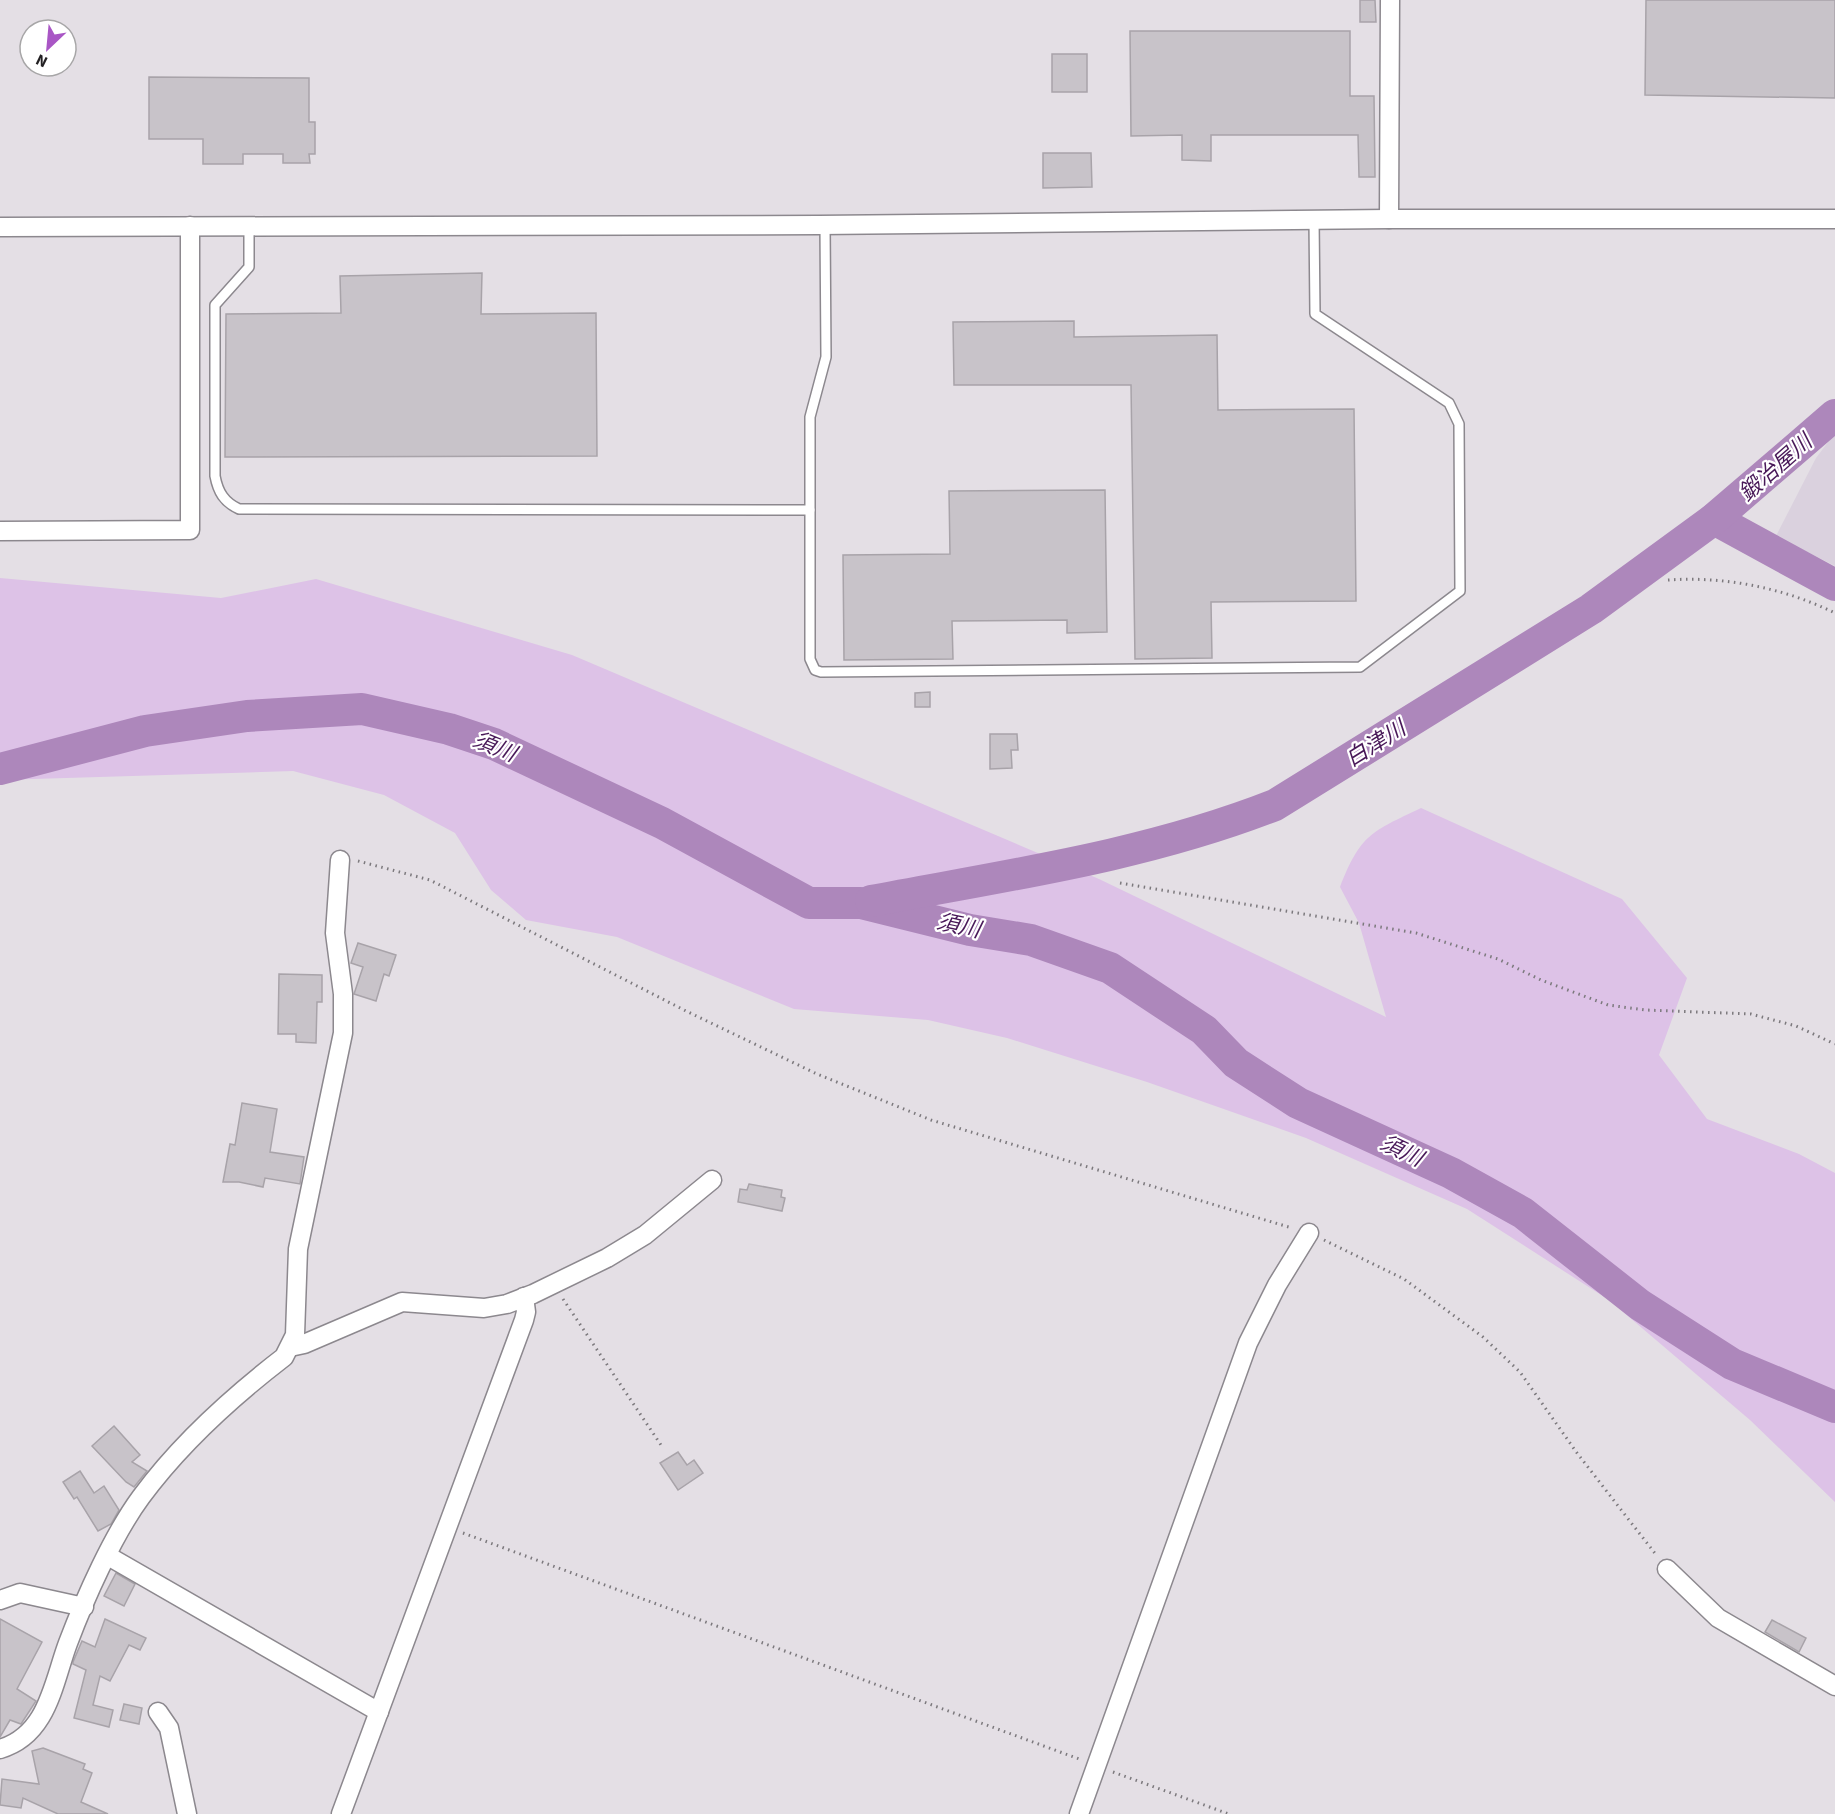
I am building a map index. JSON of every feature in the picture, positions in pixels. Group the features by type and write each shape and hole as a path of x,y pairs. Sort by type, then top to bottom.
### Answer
{"street":[{"path":"1389,219 1390,0"},
{"path":"0,227 825,225 1314,219 1835,219"},
{"path":"0,531 190,530 190,226"},
{"path":"0,1749 21,1739 37,1724 49,1701 68,1643 108,1556 125,1521 153,1481 195,1434 259,1376 284,1357 290,1347 294,1335 298,1249 343,1033 343,994 335,922 340,860"},
{"path":"290,1347 304,1344 402,1302 484,1308 507,1304 554,1285 645,1235 712,1180"},
{"path":"1079,1814 1258,1320 1310,1233"},
{"path":"341,1814 526,1312 524,1297"},
{"path":"108,1556 379,1712"},
{"path":"1667,1569 1718,1618 1835,1686"},
{"path":"0,1600 9,1595 29,1593 84,1607"},
{"path":"158,1712 169,1728 186,1814"}],"lane":[{"path":"825,225 826,357 810,417 810,659 814,670 821,672 1360,667 1460,591 1459,424 1454,409 1449,403 1315,314 1314,219"},
{"path":"249,226 249,267 215,304 215,476 216,486 228,504 238,509 810,510"}],"path":[{"path":"1668,580 1703,578 1725,580 1784,594 1835,613"},
{"path":"340,860 383,866 430,880 686,1011 817,1074 931,1120 1310,1233 1404,1279 1483,1337 1520,1372 1577,1453 1667,1569"},
{"path":"1120,883 1416,933 1498,959 1560,988 1608,1005 1645,1010 1751,1014 1796,1026 1835,1044"},
{"path":"554,1285 663,1448"},
{"path":"447,1527 1229,1814"}],"shaded area":[{"path":"1835,433 1835,566 1776,536 1816,458"},
{"path":"0,578 221,598 316,579 572,655 1099,879 1386,1017 1359,923 1340,887 1347,869 1362,845 1390,823 1421,808 1622,899 1687,978 1659,1055 1707,1119 1799,1154 1835,1173 1835,1502 1750,1420 1609,1300 1467,1209 1306,1138 1147,1082 1007,1038 928,1020 794,1009 617,937 526,920 491,890 455,833 384,795 293,771 0,780"}],"building":[{"path":"1360,0 1375,0 1376,22 1360,22"},
{"path":"1646,0 1835,0 1835,98 1645,95"},
{"path":"1130,31 1350,31 1350,96 1374,96 1375,177 1359,177 1358,135 1211,135 1211,161 1182,160 1182,135 1131,136"},
{"path":"1052,54 1087,54 1087,92 1052,92"},
{"path":"149,77 309,78 309,122 315,122 315,154 309,154 310,163 283,163 283,154 243,154 243,164 203,164 203,139 149,139"},
{"path":"1043,153 1091,153 1092,187 1043,188"},
{"path":"482,273 481,314 596,313 597,456 225,457 226,314 341,313 340,276"},
{"path":"1074,321 1074,337 1217,335 1218,410 1354,409 1356,601 1211,602 1212,658 1135,659 1131,385 954,385 953,322"},
{"path":"1105,490 1107,632 1067,633 1067,620 952,621 953,659 844,660 843,555 950,554 949,491"},
{"path":"930,692 930,707 915,707 915,693"},
{"path":"990,734 1017,734 1018,750 1011,750 1012,768 990,769"},
{"path":"358,943 396,955 389,976 384,974 376,1001 354,994 363,967 351,963"},
{"path":"279,974 322,975 322,1002 317,1002 316,1043 296,1042 296,1034 278,1034"},
{"path":"242,1103 277,1109 270,1152 304,1157 300,1184 265,1178 263,1187 239,1182 223,1182 230,1144 235,1145"},
{"path":"749,1184 782,1190 781,1197 785,1198 782,1211 738,1202 740,1189 747,1190"},
{"path":"114,1426 140,1455 132,1462 147,1471 134,1487 126,1482 92,1446"},
{"path":"678,1452 687,1465 694,1460 703,1473 678,1490 660,1463"},
{"path":"80,1471 94,1493 104,1486 119,1510 111,1524 98,1531 77,1497 74,1499 63,1482"},
{"path":"116,1573 135,1584 124,1606 104,1596"},
{"path":"0,1619 42,1642 17,1689 36,1701 21,1724 10,1720 0,1737"},
{"path":"105,1619 146,1638 140,1650 129,1645 110,1681 100,1676 93,1705 113,1710 109,1727 74,1718 86,1670 73,1662 82,1641 95,1647"},
{"path":"1772,1620 1806,1638 1799,1652 1765,1632"},
{"path":"124,1704 142,1708 139,1724 120,1720"},
{"path":"43,1748 85,1764 83,1769 92,1773 81,1802 108,1814 58,1814 23,1798 21,1808 0,1805 2,1779 39,1784 32,1751"}],"waterway":[{"name":"白津川","path":"871,901 1025,873 1126,851 1226,823 1275,805 1591,609 1714,519 1835,415"},
{"name":"白津川","path":"1714,519 1835,585"},
{"name":"須川","path":"0,769 145,731 247,716 362,709 449,729 494,744 662,823 809,903 861,903 970,930 1031,940 1110,968 1204,1030 1236,1063 1298,1103 1451,1173 1523,1213 1640,1305 1732,1364 1835,1407"}],"water label":[{"name":"鍛冶屋川","path":"1775,467"}]}
